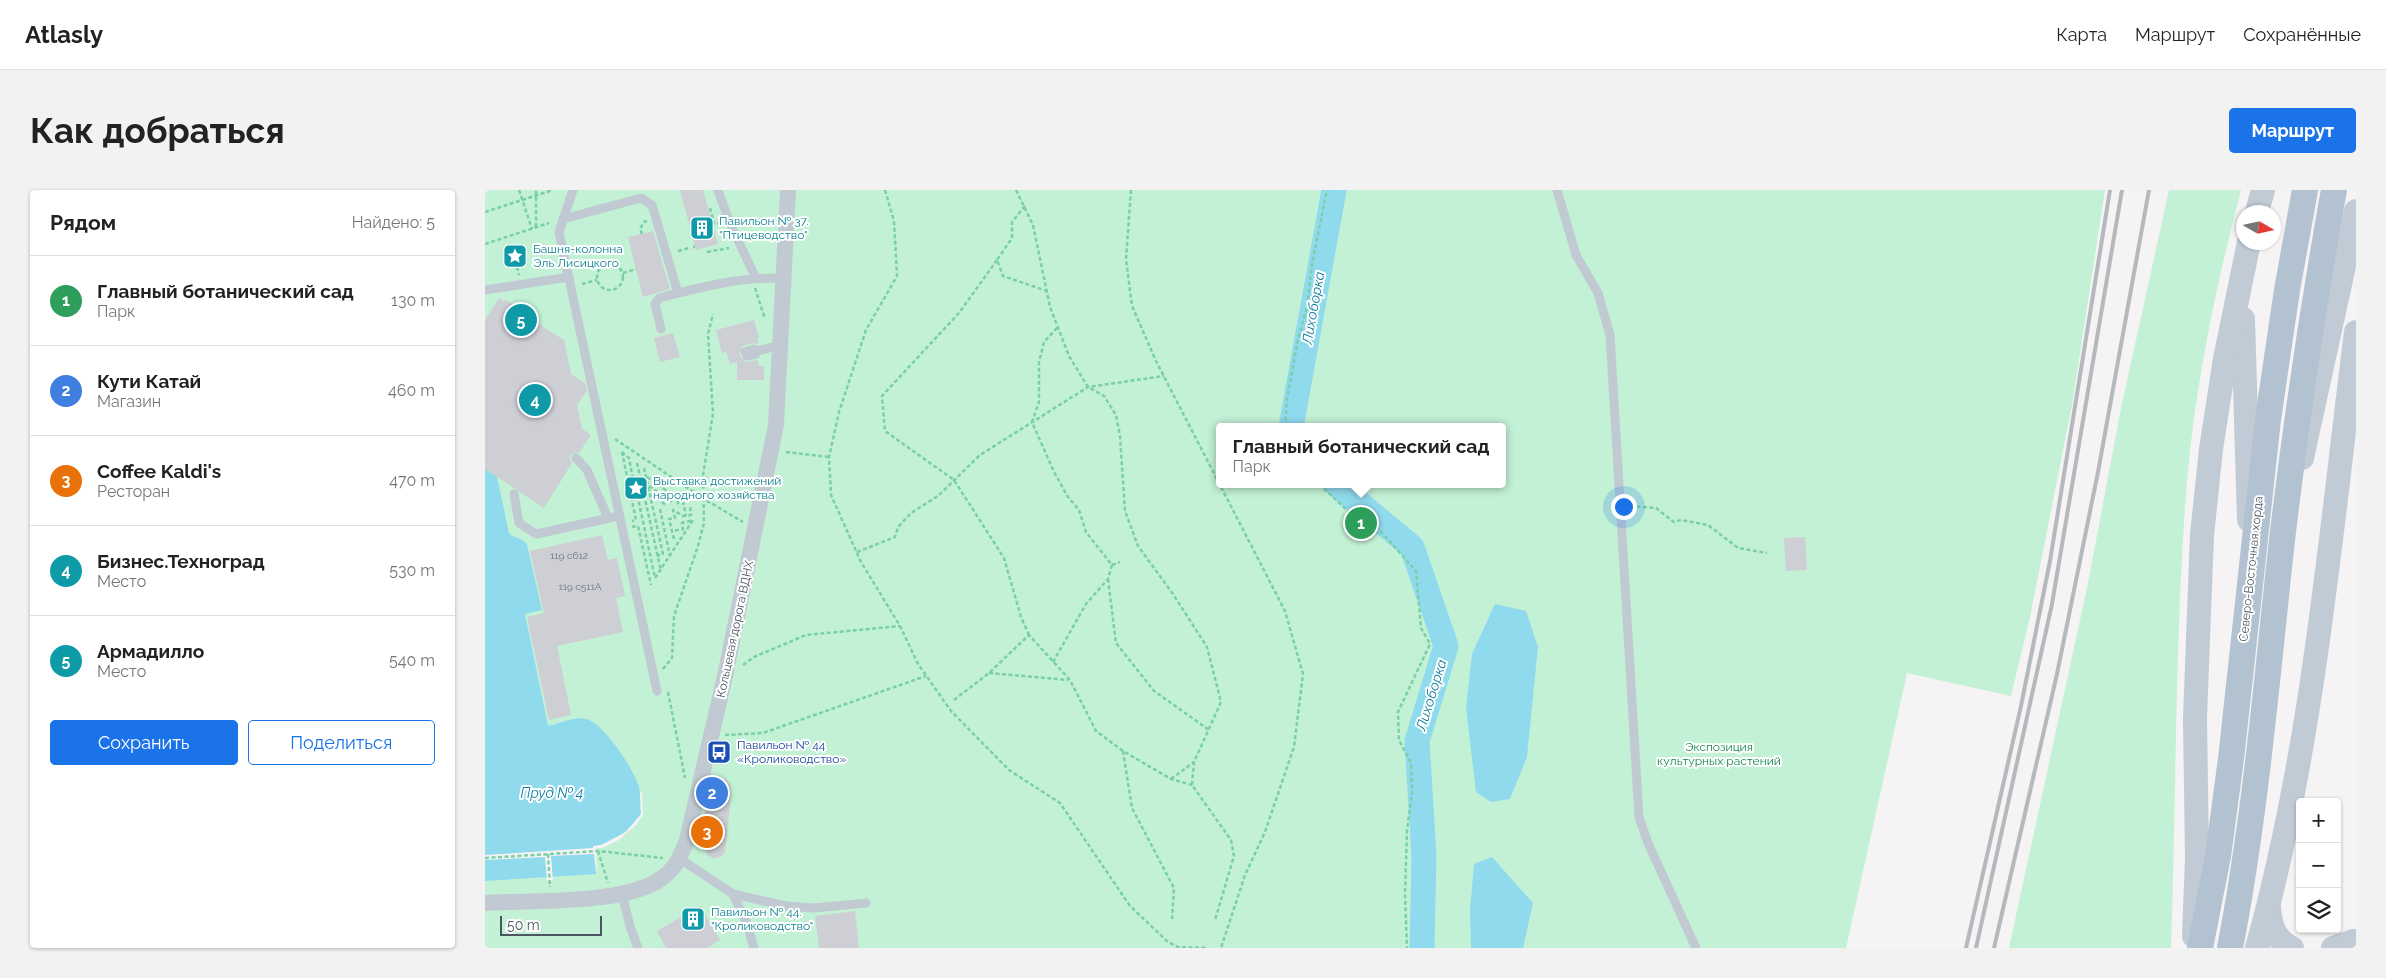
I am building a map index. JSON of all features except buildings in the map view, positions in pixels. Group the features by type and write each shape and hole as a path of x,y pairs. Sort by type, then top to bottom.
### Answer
{"main road":[{"path":"2259,205 2263,190"},
{"name":"Северо-Восточная хорда","path":"2200,948 2220,836 2268,419 2287,290 2305,190"},
{"path":"2230,948 2259,768 2273,625 2313,304 2334,190"},
{"path":"2283,540 2320,385 2356,211"},
{"path":"2194,948 2197,858 2195,718 2202,535 2211,449 2223,368 2248,250"},
{"path":"2249,250 2243,326 2251,571"},
{"path":"2257,948 2269,907 2299,761 2312,678 2356,332"},
{"path":"2269,907 2270,921 2275,933 2283,944 2292,948"}],"street":[{"name":"Кольцевая дорога ВДНХ","path":"485,903 622,894 646,887 662,878 680,859 687,840 717,710 756,530 776,425 778,346 784,278 788,190"}],"lane":[{"path":"573,190 559,232 657,691"},
{"path":"719,190 730,224 754,278"},
{"path":"1557,190 1576,255 1598,293 1610,335 1639,817 1647,843 1696,948"},
{"path":"563,219 641,198 652,205 678,293"},
{"path":"485,290 569,277"},
{"path":"661,329 655,304 659,298 713,283 754,278 784,278"},
{"path":"746,354 755,349 757,351 778,346"},
{"path":"576,458 587,470 608,518"},
{"path":"513,494 519,523 536,534 619,516"},
{"path":"680,859 733,894 786,906 814,908 866,903"},
{"path":"622,894 638,948"},
{"path":"733,894 747,924 754,948"}],"path":[{"path":"519,190 532,228"},
{"path":"536,190 536,227"},
{"path":"485,212 553,190"},
{"path":"885,190 894,221 897,276 866,330 839,412 829,457 831,495 857,552 900,626 926,676 951,711 1009,770 1060,803 1130,906 1168,942 1178,946 1206,948"},
{"path":"1016,190 1033,225 1047,291 1069,356 1088,387 1104,396 1115,415 1120,436 1125,511 1138,546 1173,594 1207,647 1221,702 1194,762 1192,785"},
{"path":"1131,190 1126,259 1132,306 1164,376 1216,477"},
{"path":"1285,423 1287,399 1298,339 1307,307 1312,264 1327,190"},
{"path":"1025,206 1012,222 1012,238 959,312 882,396 885,431 954,480 1004,558 1021,617 1029,635 1070,680 1096,731 1123,751 1171,779 1192,785 1231,840 1234,856 1215,920"},
{"path":"485,244 563,219"},
{"path":"707,252 740,245"},
{"path":"997,260 1003,276 1047,291"},
{"path":"606,264 615,264 623,272 623,281 614,290 603,288 597,280 599,269 606,264"},
{"path":"623,272 636,269"},
{"path":"754,278 778,346"},
{"path":"571,287 597,280"},
{"path":"654,679 672,658 674,616 699,546 704,522 703,475 713,414 708,334 713,314"},
{"path":"1058,327 1044,342 1039,362 1039,402 1033,422 1054,472 1068,497 1079,510 1086,532 1112,565"},
{"path":"857,552 895,537 898,527 911,513 938,496 980,455 1088,387 1164,376"},
{"path":"601,430 704,499 756,530"},
{"path":"782,451 829,457"},
{"path":"635,484 629,458 621,452 636,520"},
{"path":"637,463 661,571"},
{"path":"644,468 663,554 657,556"},
{"path":"646,477 677,498 679,506"},
{"path":"648,485 672,502"},
{"path":"630,490 642,488"},
{"path":"1221,948 1245,875 1265,832 1293,747 1303,674 1285,611 1222,488"},
{"path":"1323,488 1349,512 1378,528 1416,570 1421,628 1430,644 1398,712 1399,740 1411,763 1412,793 1407,830 1405,895 1407,948"},
{"path":"636,489 655,578 693,520 682,523 683,529 672,531"},
{"path":"650,494 665,505"},
{"path":"668,499 671,494"},
{"path":"660,501 663,495"},
{"path":"683,501 686,516"},
{"path":"674,539 669,519 675,518 673,510 686,516 691,514 690,505"},
{"path":"1621,506 1656,508 1674,522 1681,520 1708,525 1738,548 1767,553"},
{"path":"660,509 670,556"},
{"path":"664,526 671,525"},
{"path":"638,526 651,586"},
{"path":"654,540 660,539"},
{"path":"645,558 651,557"},
{"path":"1112,565 1120,562"},
{"path":"1112,565 1108,580 1116,643 1154,691 1209,730"},
{"path":"1053,662 1086,604 1108,580"},
{"path":"740,666 806,635 900,626"},
{"path":"954,700 989,673 1029,635"},
{"path":"989,673 1070,680"},
{"path":"722,735 763,733 926,676"},
{"path":"654,679 665,677 685,778"},
{"path":"1123,751 1133,808 1173,888 1172,918"},
{"path":"1171,779 1194,762"},
{"path":"598,851 609,884"},
{"path":"485,858 598,851 647,856"},
{"path":"548,854 550,885"}],"green space":[{"name":"Экспозиция культурных растений","path":"485,190 2105,190 2072,405 2030,617 2011,696 1907,673 1846,948 485,948"},
{"path":"2169,190 2241,190 2236,205 2205,347 2188,467 2177,672 2171,948 2009,948 2088,583 2121,408"}],"water":[{"name":"Пруд № 4","path":"485,469 497,477 509,533 527,545 542,610 525,614 548,726 582,718 593,722 609,738 625,759 639,787 641,814 631,826 614,840 593,846 596,874 485,881"},
{"path":"1495,604 1526,611 1538,647 1527,757 1510,799 1491,802 1476,792 1466,708 1472,654"},
{"path":"1492,857 1533,903 1523,948 1471,948 1470,910 1474,864"}],"pier":[{"path":"642,791 643,815 636,825 619,840 602,848 596,848 597,876 594,854 551,856 553,881 547,881 545,857 485,860 485,855 593,848 593,846 601,845 626,832 641,814 640,792"}],"waterway":[{"name":"Лихоборка","path":"1292,423 1334,190"},
{"name":"Лихоборка","path":"1341,488 1412,547 1446,646 1417,741 1424,856 1422,948"}],"railway":[{"path":"1966,948 2021,706 2050,561 2110,190"},
{"path":"1976,948 2052,604 2122,190"},
{"path":"1994,948 2057,674 2098,472 2149,190"}],"place":[{"name":"Павильон № 37. \"Птицеводство\"","path":"702,228"},
{"name":"Башня-колонна Эль Лисицкого","path":"515,256"},
{"name":"Армадилло","path":"521,320"},
{"name":"Бизнес.Техноград","path":"535,400"},
{"name":"Выставка достижений народного хозяйства","path":"636,488"},
{"name":"Главный ботанический сад","path":"1361,523"},
{"name":"Павильон № 44 «Кролиководство»","path":"719,752"},
{"name":"Кути Катай","path":"712,793"},
{"name":"Coffee Kaldi's","path":"707,832"},
{"name":"Павильон № 44. \"Кролиководство\"","path":"693,919"}]}
